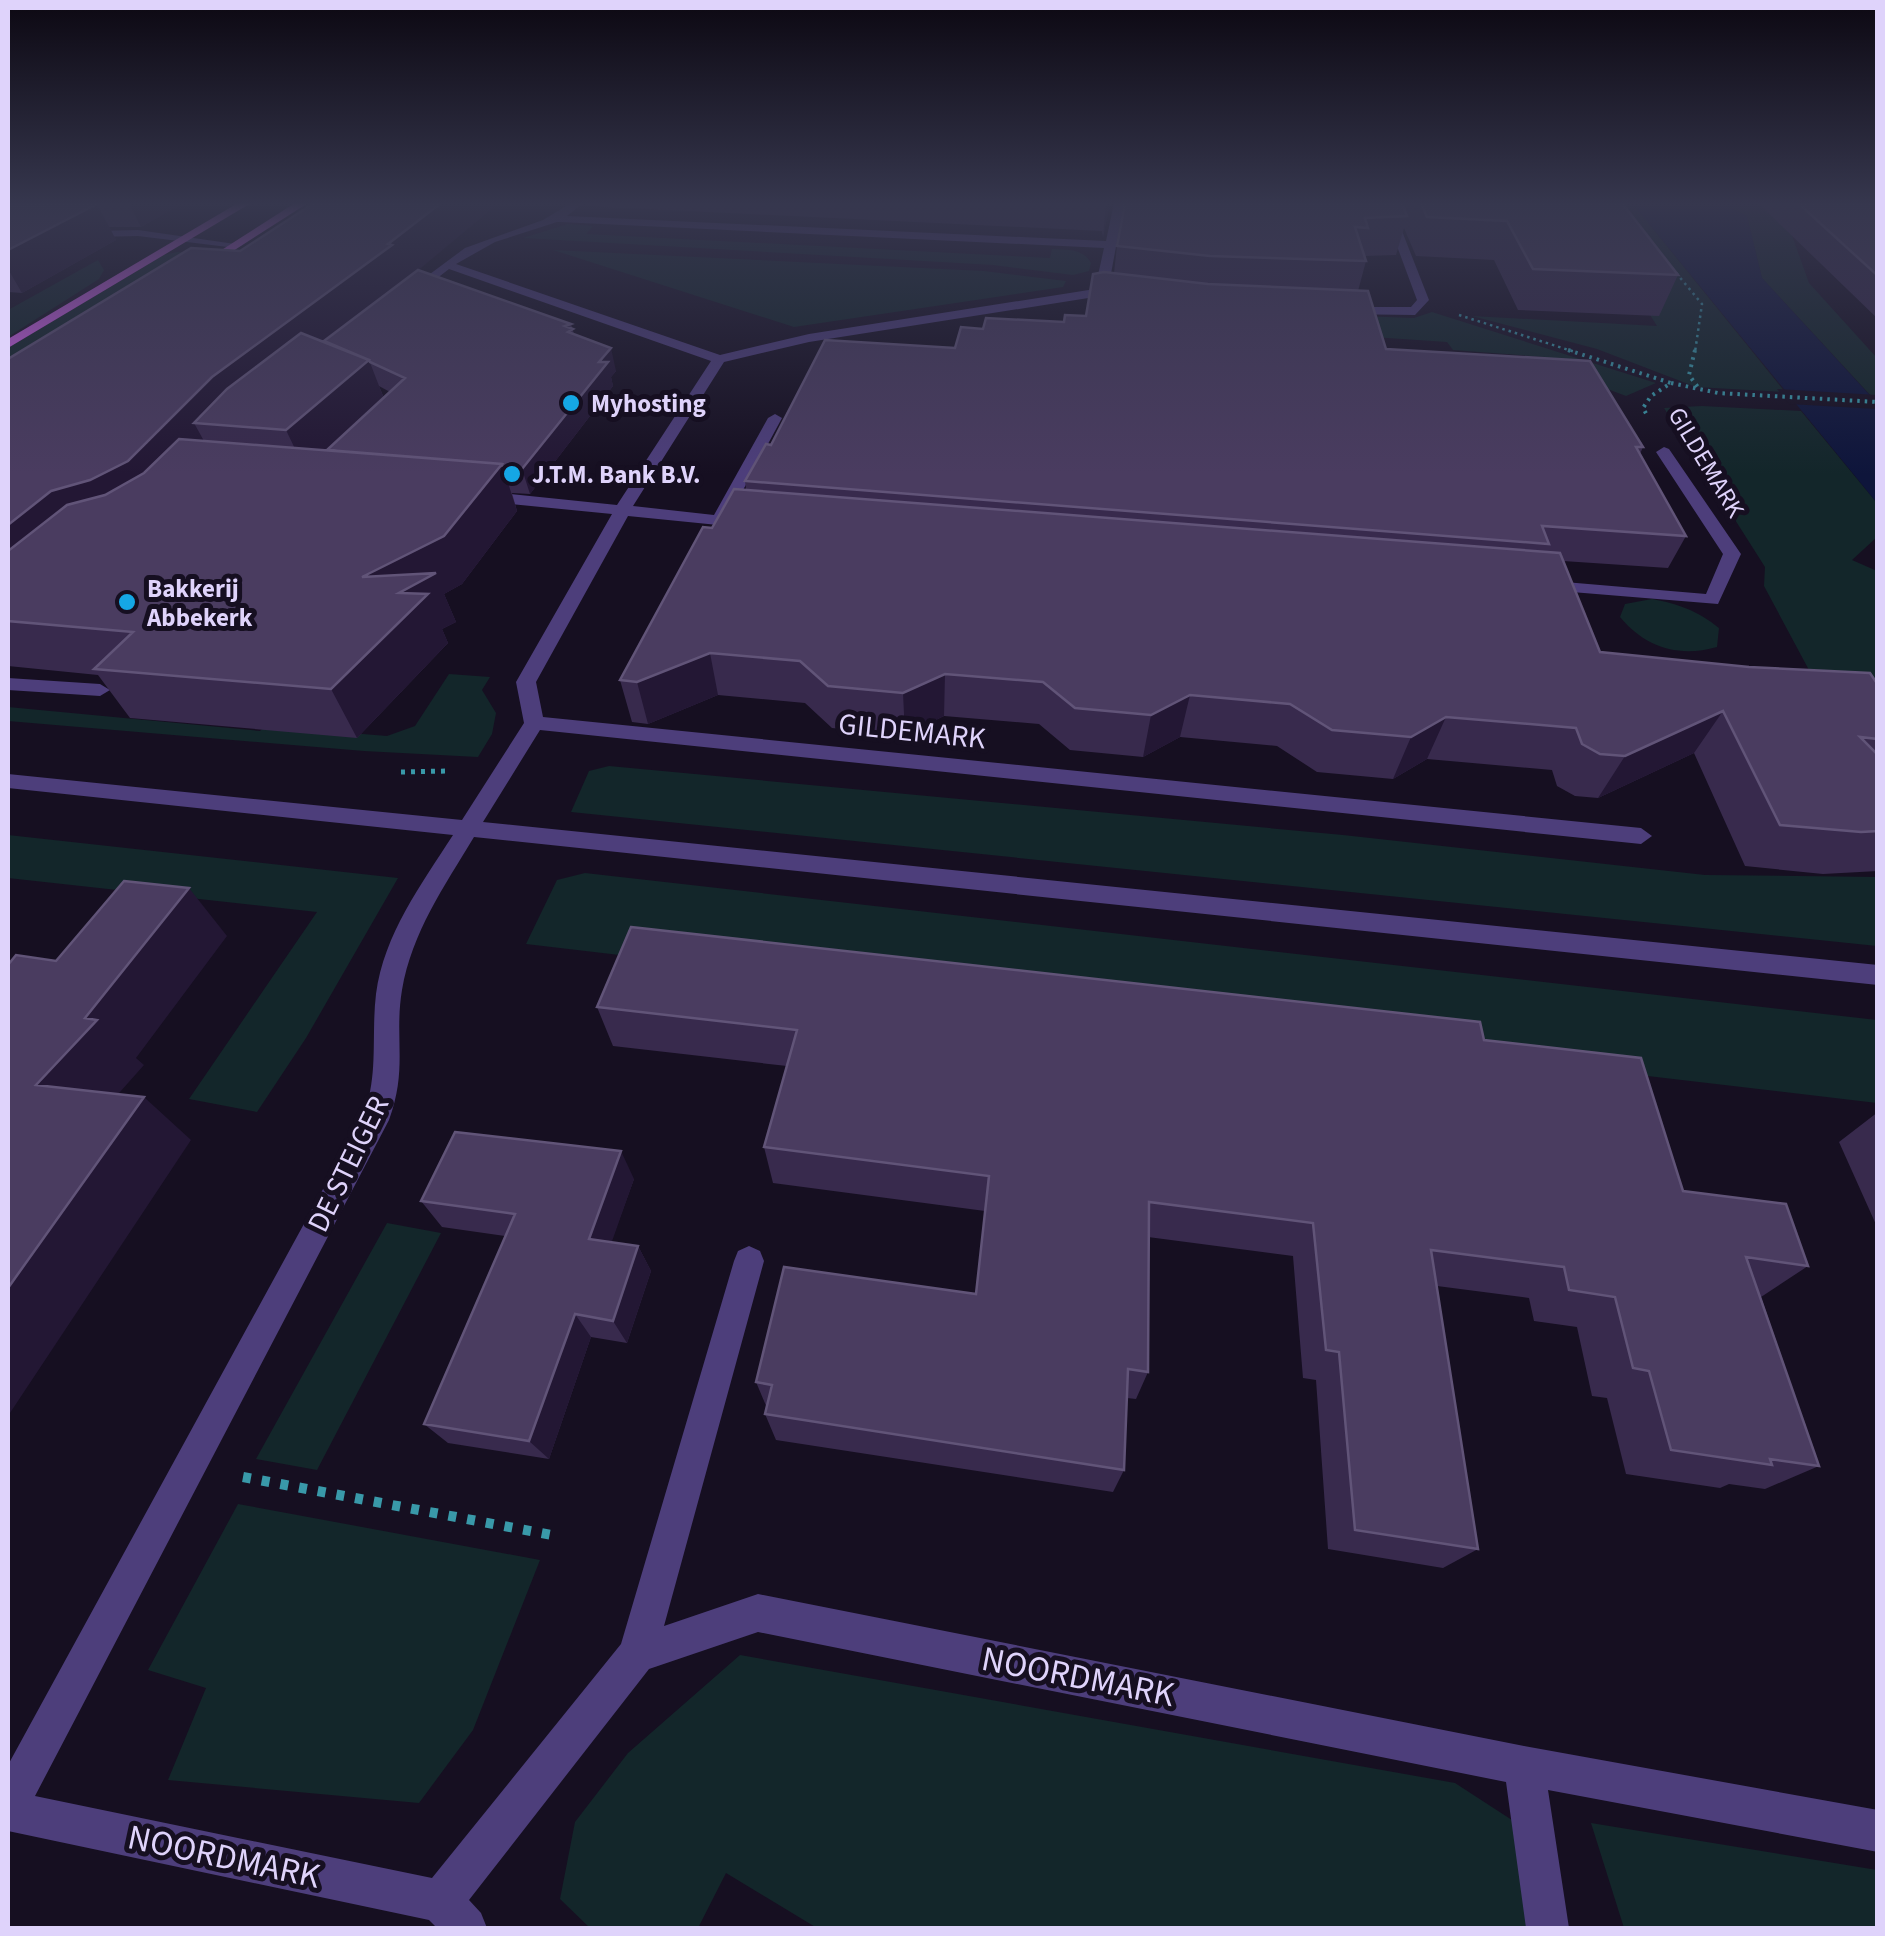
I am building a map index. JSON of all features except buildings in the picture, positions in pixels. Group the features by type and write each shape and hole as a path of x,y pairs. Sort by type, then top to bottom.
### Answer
{"main road":[{"path":"8,344 93,293"}],"street":[{"path":"392,308 410,293"},
{"path":"530,293 719,359 809,338 1092,293"},
{"path":"1109,293 1137,298"},
{"path":"1333,310 1416,310 1423,300 1421,293"},
{"path":"534,722 526,682 622,512 719,359"},
{"path":"718,520 776,418"},
{"name":"GILDEMARK","path":"1524,584 1712,600 1732,554 1664,452"},
{"path":"461,495 774,524"},
{"path":"8,684 100,690"},
{"name":"GILDEMARK","path":"534,722 1641,836"},
{"name":"DE STEIGER","path":"8,1808 375,1120 387,1089 389,992 408,925 534,722"},
{"path":"8,781 1878,974"},
{"name":"NOORDMARK","path":"8,1808 453,1915 636,1654 748,1261"},
{"name":"NOORDMARK","path":"636,1654 758,1612 1524,1766 1878,1831"},
{"path":"1524,1766 1547,1928"}],"path":[{"path":"1693,293 1702,304 1702,323 1689,375 1700,390"},
{"name":"GILDEMARK","path":"1419,304 1700,390 1878,402"},
{"name":"GILDEMARK","path":"1664,452 1643,408 1651,396 1672,383"},
{"path":"224,1473 552,1535"}],"green space":[{"path":"38,293 76,293 8,337 8,310"},
{"path":"100,293 125,293 8,373 8,348"},
{"path":"689,293 1020,293 794,327"},
{"path":"1636,293 1705,293 1785,392 1696,387 1597,349 1472,316 1657,326"},
{"path":"1776,293 1818,293 1877,358 1877,397 1872,397"},
{"path":"1432,312 1656,383 1626,396 1557,370 1545,357 1453,350 1447,342 1343,335 1331,315 1414,318"},
{"path":"1664,408 1801,411 1877,503 1877,537 1852,560 1877,571 1877,753 1824,698 1764,586 1765,567"},
{"path":"1652,599 1688,609 1711,622 1719,628 1717,647 1676,650 1640,636 1620,617 1625,604"},
{"path":"449,674 490,677 482,690 496,713 492,734 478,757 8,721 8,707 260,731 265,726 387,736 415,726"},
{"path":"609,766 1343,835 1705,875 1877,877 1877,946 571,812 589,771"},
{"path":"8,835 398,878 306,1038 257,1112 189,1099 317,912 8,878"},
{"path":"585,873 1877,1020 1877,1103 526,944 557,880"},
{"path":"387,1223 441,1233 317,1470 256,1459"},
{"path":"238,1504 540,1560 473,1730 419,1803 168,1780 206,1688 148,1670"},
{"path":"740,1655 1455,1783 1515,1822 1536,1928 817,1928 726,1873 698,1928 590,1928 560,1899 575,1822 628,1753"},
{"path":"1591,1823 1877,1870 1877,1928 1624,1928"}],"shaded area":[{"path":"1706,293 1776,293 1877,403 1877,503"}],"pier":[{"path":"1777,389 1877,395 1877,409 1789,404"}],"place":[{"name":"Myhosting","path":"571,403"},
{"name":"J.T.M. Bank B.V.","path":"512,474"},
{"name":"Bakkerij Abbekerk","path":"127,602"}]}
